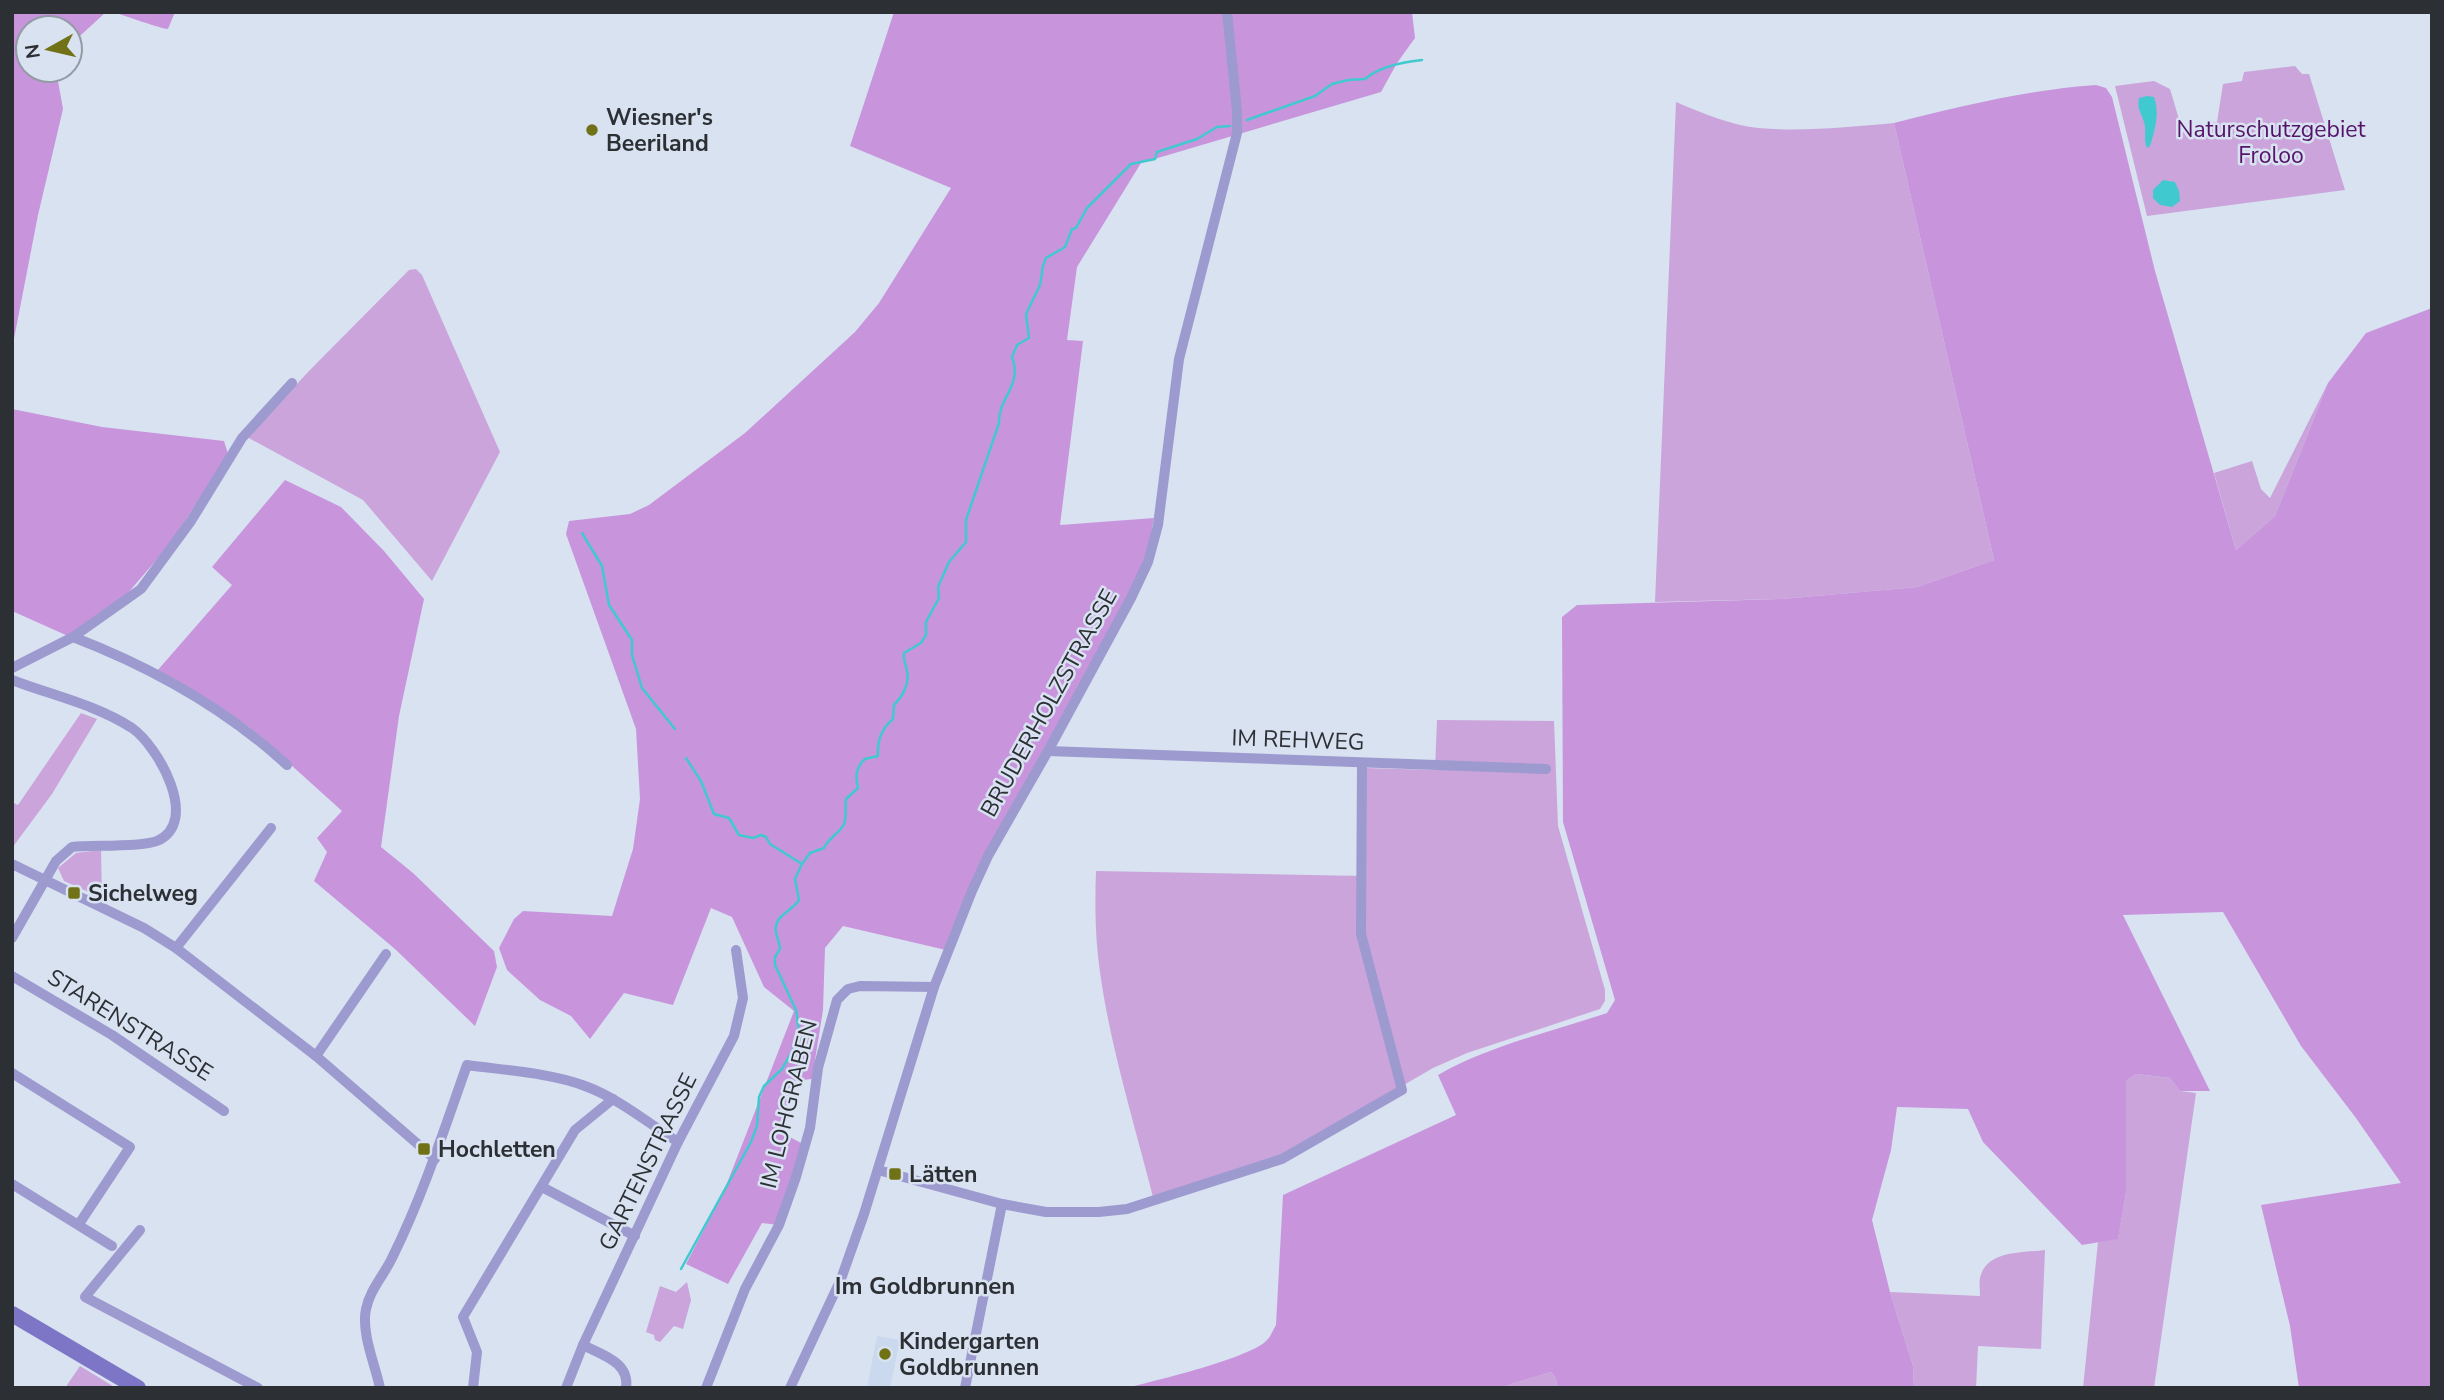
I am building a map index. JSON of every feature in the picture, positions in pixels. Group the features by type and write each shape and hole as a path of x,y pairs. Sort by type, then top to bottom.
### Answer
{"main road":[{"path":"12,1314 138,1388"}],"street":[{"name":"BRUDERHOLZSTRASSE","path":"790,1388 841,1279 878,1170 934,987 988,856 1048,751 1148,562 1158,525 1179,359 1237,133 1227,12"},
{"path":"12,668 73,637 141,589 191,522 242,438 292,383"},
{"path":"73,637 162,678 230,717 287,765"},
{"path":"12,680 105,714 134,729 150,746 169,779 177,802 177,816 169,832 160,840 148,844 72,847 56,861 12,938"},
{"name":"IM REHWEG","path":"1048,751 1546,769"},
{"path":"878,1170 1002,1204 1046,1212 1127,1209 1282,1159 1402,1090 1361,934 1362,763"},
{"path":"176,948 271,828"},
{"path":"12,863 144,928 176,948 316,1056 435,1159"},
{"name":"GARTENSTRASSE","path":"566,1388 583,1345 678,1142 734,1036 743,998 736,950"},
{"path":"316,1056 386,954"},
{"name":"STARENSTRASSE","path":"12,976 112,1035 224,1111"},
{"name":"IM LOHGRABEN","path":"706,1388 745,1289 779,1225 796,1177 810,1128 818,1068 837,1000 848,989 860,986 934,987"},
{"path":"380,1388 366,1328 365,1312 369,1296 393,1258 435,1159 467,1065 584,1085 613,1099 678,1142"},
{"path":"12,1073 130,1147 79,1224"},
{"path":"473,1388 477,1352 463,1317 575,1130 613,1099"},
{"path":"12,1184 112,1246"},
{"path":"542,1187 635,1236"},
{"path":"965,1388 1002,1204"},
{"path":"140,1230 85,1297 258,1388"},
{"path":"583,1345 620,1364 627,1378 625,1388"}],"shaded area":[{"path":"12,12 106,12 84,32 84,14 14,14 14,84 59,84 63,109 38,215 12,349"},
{"path":"113,12 175,12 168,29"},
{"path":"894,12 1412,12 1415,38 1381,92 1141,163 1077,267 1067,340 1083,341 1060,525 1154,518 1139,573 1114,627 1042,757 946,950 843,926 825,948 823,1010 812,1079 793,1081 780,1132 805,1145 779,1225 762,1223 728,1284 686,1264 724,1191 794,1011 764,987 732,917 711,908 673,1005 624,993 590,1039 571,1016 540,1000 507,970 499,948 514,919 523,911 612,916 633,849 640,799 636,729 566,534 569,521 630,514 649,505 745,433 855,332 879,303 951,188 850,146"},
{"path":"2096,85 2106,88 2112,97 2155,271 2236,550 2275,516 2328,383 2366,333 2432,308 2432,1388 2299,1388 2290,1326 2261,1205 2401,1183 2301,1046 2223,912 2123,915 2210,1091 2180,1091 2170,1078 2136,1074 2126,1081 2126,1193 2118,1239 2082,1245 1983,1142 1968,1109 1897,1107 1891,1150 1872,1220 1890,1292 1913,1366 1914,1388 1558,1388 1551,1372 1499,1388 1126,1388 1223,1361 1257,1347 1268,1338 1276,1325 1283,1195 1456,1115 1438,1075 1499,1048 1607,1013 1615,1000 1563,822 1562,617 1577,605 1782,599 1917,587 1994,560 1894,123 2019,95"},
{"path":"12,409 102,427 224,441 228,454 171,543 127,594 68,636 12,611"},
{"path":"285,480 341,507 384,551 424,599 399,716 381,847 413,873 494,951 497,967 475,1026 395,949 314,881 327,852 317,838 342,811 249,727 157,671 232,585 212,567"},
{"name":"Kindergarten Goldbrunnen","path":"877,1336 900,1340 890,1388 867,1388"}],"green space":[{"name":"Naturschutzgebiet Froloo","path":"2295,66 2302,74 2309,74 2345,190 2147,216 2115,86 2154,81 2170,89 2181,126 2217,122 2223,84 2242,81 2244,72"},
{"path":"1676,102 1727,121 1758,128 1809,129 1894,123 1994,560 1917,587 1782,599 1655,602"},
{"path":"416,269 422,275 500,452 432,581 363,500 247,437 409,270"},
{"path":"2328,383 2275,516 2236,550 2214,473 2252,461 2261,489 2270,498"},
{"path":"81,713 97,719 52,794 12,848 12,802 18,805"},
{"path":"1437,720 1554,721 1558,826 1605,990 1605,1001 1600,1009 1467,1053 1433,1068 1283,1155 1153,1197 1121,1077 1102,986 1096,935 1096,871 1363,876 1365,768 1435,770"},
{"path":"101,850 102,898 64,881 58,868 76,853"},
{"path":"2136,1074 2170,1078 2180,1091 2196,1093 2154,1388 2083,1388 2098,1242 2118,1238 2126,1193 2126,1081"},
{"path":"2045,1250 2041,1349 1978,1346 1976,1388 1914,1388 1913,1366 1890,1292 1980,1296 1980,1278 1990,1262 2016,1253"},
{"path":"687,1282 691,1300 683,1329 674,1326 660,1342 655,1340 654,1335 646,1332 660,1286 676,1292"},
{"path":"80,1366 116,1388 65,1388"},
{"path":"1551,1372 1558,1388 1499,1388"}],"water":[{"path":"2154,97 2157,115 2152,140 2147,148 2139,98"},
{"path":"2163,180 2175,182 2179,191 2180,201 2172,207 2160,205 2153,198 2153,190"}],"waterway":[{"path":"1247,120 1315,96 1332,84 1365,79 1377,71 1422,60"},
{"path":"681,1269 751,1142 757,1126 759,1097 764,1086 782,1069 800,1038 796,1010 775,965 775,957 780,949 777,922 799,900 795,879 802,864 810,853 824,848 844,824 846,799 858,788 860,765 865,759 878,756 881,736 893,719 894,705 906,685 908,676 904,653 921,643 926,635 926,622 939,598 938,587 949,562 966,542 966,520 999,423 1002,406 1012,384 1015,367 1012,357 1017,345 1029,338 1026,314 1040,285 1046,258 1065,247 1072,229 1076,228 1087,208 1131,164 1155,159 1157,152 1197,139 1217,127 1230,126"},
{"path":"582,533 602,566 609,605 632,640 632,655 642,688 675,729"},
{"path":"686,758 701,781 714,814 729,818 739,835 766,837 770,844 802,864"}],"place":[{"name":"Wiesner's Beeriland","path":"592,130"},
{"name":"Sichelweg","path":"74,893"},
{"name":"Hochletten","path":"424,1149"},
{"name":"Lätten","path":"895,1174"},
{"name":"Kindergarten Goldbrunnen","path":"885,1354"}],"district":[{"name":"Im Goldbrunnen","path":"925,1286"}]}
